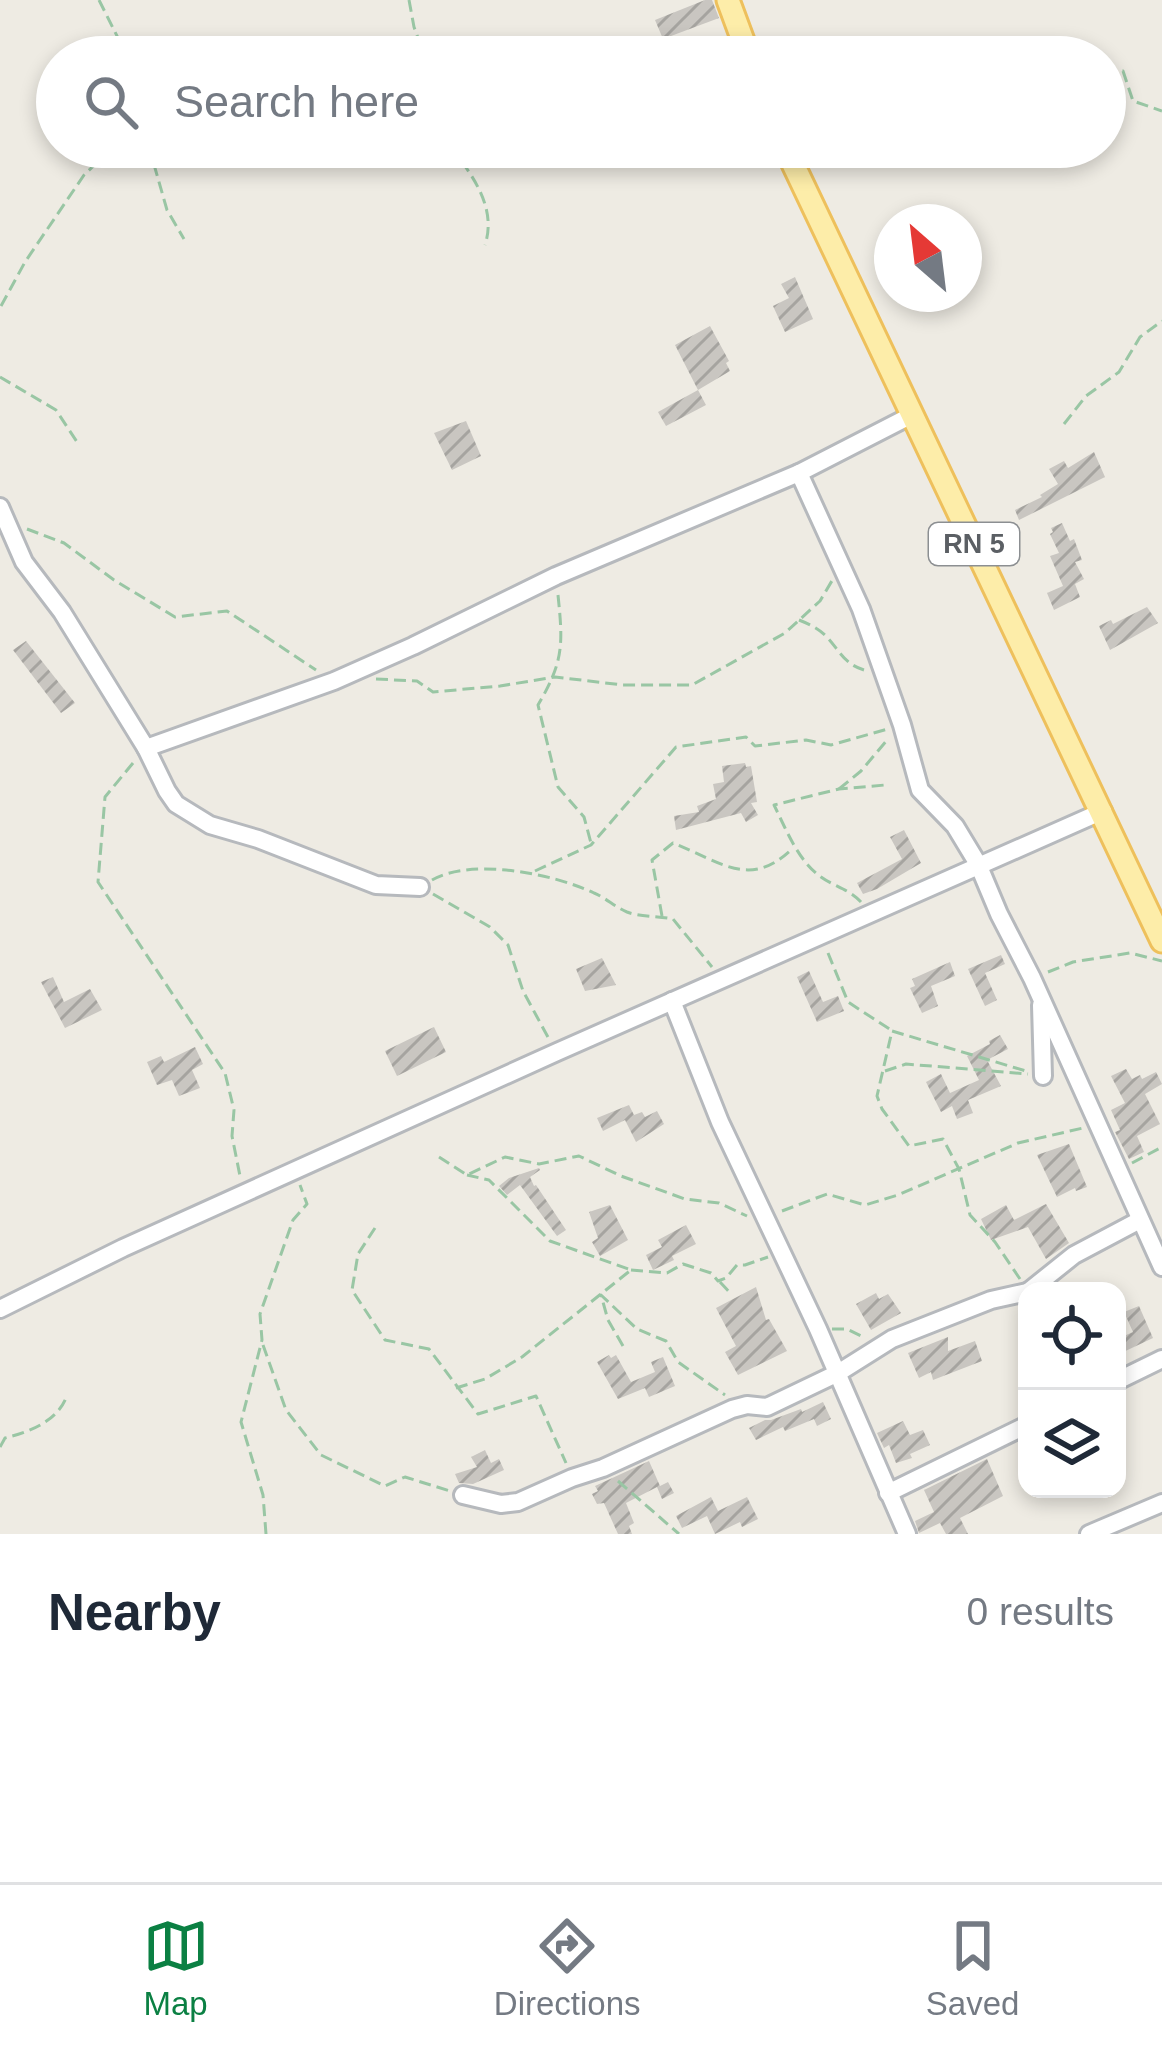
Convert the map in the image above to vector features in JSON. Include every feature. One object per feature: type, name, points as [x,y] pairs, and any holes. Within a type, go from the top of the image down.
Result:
[{"type":"main road","points":[[728,0],[741,36]]},
{"type":"main road","name":"RN 5","points":[[795,168],[1162,941]]},
{"type":"street","points":[[146,748],[334,681],[556,576],[799,473],[911,415]]},
{"type":"street","points":[[799,473],[858,601],[920,790],[956,826],[978,864],[1162,1267]]},
{"type":"street","points":[[0,506],[24,562],[58,606],[176,804],[210,825],[376,885],[420,887]]},
{"type":"street","points":[[0,1309],[122,1248],[556,1052],[1103,811]]},
{"type":"street","points":[[1041,998],[1043,1076]]},
{"type":"street","points":[[673,1001],[720,1122],[838,1373],[907,1534]]},
{"type":"street","points":[[1039,1282],[1073,1255],[1140,1220]]},
{"type":"street","points":[[463,1495],[509,1504],[603,1468],[732,1409],[767,1407],[838,1373],[892,1339],[1018,1294]]},
{"type":"street","points":[[1126,1377],[1162,1359]]},
{"type":"street","points":[[888,1493],[1018,1429]]},
{"type":"street","points":[[1089,1534],[1162,1503]]},
{"type":"path","points":[[99,0],[118,36]]},
{"type":"path","points":[[409,0],[417,36]]},
{"type":"path","points":[[1126,80],[1133,101],[1162,111]]},
{"type":"path","points":[[1,306],[91,168]]},
{"type":"path","points":[[155,168],[167,210],[184,239]]},
{"type":"path","points":[[467,168],[483,197],[490,229],[485,245]]},
{"type":"path","points":[[1064,424],[1086,396],[1119,372],[1140,337],[1162,321]]},
{"type":"path","points":[[0,377],[56,410],[79,446]]},
{"type":"path","points":[[556,576],[563,641],[555,676],[538,705],[558,787],[584,817],[592,844]]},
{"type":"path","points":[[799,620],[828,638],[848,665],[883,676]]},
{"type":"path","points":[[533,872],[592,844],[676,747],[746,737],[755,746],[806,740],[831,745],[902,725]]},
{"type":"path","points":[[839,789],[902,725]]},
{"type":"path","points":[[146,748],[105,797],[98,882],[225,1072],[243,1196]]},
{"type":"path","points":[[871,912],[850,891],[819,876],[794,847],[774,805],[839,789],[885,785]]},
{"type":"path","points":[[662,917],[652,860],[673,843],[746,873],[775,865],[794,847]]},
{"type":"path","points":[[420,887],[451,870],[533,872],[592,891],[629,913],[677,923],[710,965],[729,976]]},
{"type":"path","points":[[420,887],[490,927],[508,946],[524,991],[556,1052]]},
{"type":"path","points":[[821,934],[848,1002],[892,1031],[1043,1076]]},
{"type":"path","points":[[1032,978],[1073,962],[1130,952],[1162,961]]},
{"type":"path","points":[[892,1031],[877,1096],[882,1109],[909,1146],[943,1139],[959,1169],[970,1215],[1022,1282]]},
{"type":"path","points":[[885,1071],[906,1064],[1043,1076]]},
{"type":"path","points":[[467,1175],[505,1157],[539,1164],[579,1156],[622,1176],[767,1222],[827,1194],[865,1205],[1018,1143],[1096,1124]]},
{"type":"path","points":[[1114,1164],[1128,1165],[1162,1147]]},
{"type":"path","points":[[439,1157],[467,1175],[489,1180],[550,1241],[631,1270],[667,1273],[683,1264],[711,1273],[732,1294]]},
{"type":"path","points":[[295,1172],[306,1209],[293,1220],[260,1315],[262,1340],[286,1411],[321,1455],[385,1486],[405,1477],[463,1495]]},
{"type":"path","points":[[375,1228],[358,1254],[352,1291],[385,1340],[429,1349],[478,1414],[536,1396],[572,1478]]},
{"type":"path","points":[[718,1281],[737,1265],[781,1252]]},
{"type":"path","points":[[456,1388],[484,1379],[522,1357],[631,1270]]},
{"type":"path","points":[[601,1295],[623,1346]]},
{"type":"path","points":[[601,1295],[638,1328],[666,1341],[678,1362],[724,1393],[732,1409]]},
{"type":"path","points":[[818,1329],[847,1329],[880,1347]]},
{"type":"path","points":[[262,1340],[241,1422],[263,1495],[266,1534]]},
{"type":"path","points":[[0,1447],[5,1438],[56,1415],[66,1398]]},
{"type":"path","points":[[603,1468],[679,1534]]},
{"type":"building","points":[[705,0],[712,0],[719,18],[671,36],[662,36],[655,20]]},
{"type":"building","points":[[795,277],[813,319],[785,332],[773,306],[789,298],[781,284]]},
{"type":"building","points":[[710,326],[730,371],[698,390],[675,345]]},
{"type":"building","points":[[698,390],[706,405],[666,426],[658,412]]},
{"type":"building","points":[[466,421],[481,456],[452,470],[434,433]]},
{"type":"building","points":[[1094,452],[1105,477],[1019,520],[1015,510],[1058,484],[1049,469],[1064,461],[1068,468]]},
{"type":"building","points":[[1062,523],[1070,541],[1074,539],[1082,560],[1075,562],[1084,579],[1075,584],[1080,597],[1054,610],[1047,593],[1063,586],[1050,556],[1059,553],[1050,534],[1051,528]]},
{"type":"building","points":[[1147,607],[1158,623],[1110,650],[1099,626]]},
{"type":"building","points":[[26,641],[75,703],[61,713],[13,650]]},
{"type":"building","points":[[722,766],[751,766],[757,802],[751,803],[758,815],[746,822],[741,813],[676,830],[674,816],[699,812],[697,806],[716,799],[713,784],[724,782]]},
{"type":"building","points":[[904,830],[921,863],[863,894],[857,883],[902,859],[890,837]]},
{"type":"building","points":[[1001,955],[1005,964],[985,973],[997,1000],[985,1006],[968,969]]},
{"type":"building","points":[[602,958],[616,985],[585,991],[576,969]]},
{"type":"building","points":[[950,962],[955,976],[931,986],[938,1006],[922,1013],[910,988],[915,986],[912,979]]},
{"type":"building","points":[[809,971],[823,1002],[838,996],[844,1011],[817,1022],[797,977]]},
{"type":"building","points":[[53,977],[64,1002],[90,989],[102,1010],[65,1028],[41,982]]},
{"type":"building","points":[[434,1027],[446,1052],[397,1076],[385,1051]]},
{"type":"building","points":[[1000,1035],[1008,1049],[987,1060],[1001,1086],[968,1100],[973,1113],[957,1119],[952,1106],[941,1112],[926,1082],[941,1074],[950,1093],[979,1080],[967,1056]]},
{"type":"building","points":[[195,1047],[203,1064],[192,1070],[200,1088],[179,1096],[172,1080],[157,1085],[147,1062],[161,1056],[164,1062]]},
{"type":"building","points":[[1126,1069],[1132,1079],[1156,1072],[1162,1084],[1145,1094],[1160,1124],[1137,1136],[1144,1152],[1129,1159],[1115,1132],[1120,1130],[1111,1110],[1125,1103],[1111,1076]]},
{"type":"building","points":[[629,1105],[634,1115],[642,1112],[645,1117],[657,1111],[664,1124],[636,1142],[625,1120],[603,1131],[597,1118]]},
{"type":"building","points":[[1069,1144],[1087,1187],[1057,1197],[1037,1155]]},
{"type":"building","points":[[539,1168],[530,1177],[566,1230],[557,1236],[520,1185],[507,1195],[499,1186]]},
{"type":"building","points":[[1046,1204],[1069,1243],[1046,1259],[1028,1227],[991,1240],[981,1219],[1006,1205],[1014,1220]]},
{"type":"building","points":[[610,1205],[628,1240],[600,1256],[592,1242],[598,1238],[589,1212]]},
{"type":"building","points":[[686,1225],[696,1244],[653,1270],[646,1255],[662,1247],[658,1240]]},
{"type":"building","points":[[756,1287],[766,1320],[787,1351],[738,1375],[725,1352],[736,1346],[716,1308]]},
{"type":"building","points":[[876,1293],[879,1299],[888,1294],[901,1313],[871,1330],[856,1304]]},
{"type":"building","points":[[1139,1306],[1153,1338],[1126,1351],[1126,1335],[1133,1332],[1126,1311]]},
{"type":"building","points":[[948,1337],[948,1351],[975,1341],[982,1361],[933,1380],[931,1372],[919,1378],[908,1353]]},
{"type":"building","points":[[616,1355],[631,1382],[655,1372],[651,1362],[663,1357],[675,1386],[649,1397],[645,1388],[618,1399],[597,1362]]},
{"type":"building","points":[[823,1402],[831,1419],[817,1426],[814,1419],[756,1440],[749,1428],[802,1412]]},
{"type":"building","points":[[903,1421],[910,1435],[923,1430],[930,1445],[896,1463],[889,1445],[884,1448],[877,1433]]},
{"type":"building","points":[[485,1450],[491,1463],[499,1459],[504,1470],[473,1484],[459,1483],[455,1474],[477,1467],[471,1457]]},
{"type":"building","points":[[987,1459],[1003,1496],[960,1518],[968,1534],[946,1534],[940,1523],[919,1533],[915,1521],[934,1512],[924,1490]]},
{"type":"building","points":[[649,1461],[660,1486],[668,1482],[674,1493],[662,1499],[657,1487],[626,1503],[634,1523],[629,1526],[632,1534],[618,1534],[604,1503],[597,1504],[592,1494],[598,1491],[595,1486]]},
{"type":"building","points":[[711,1497],[718,1511],[747,1497],[758,1519],[715,1534],[707,1516],[682,1528],[676,1516]]}]
